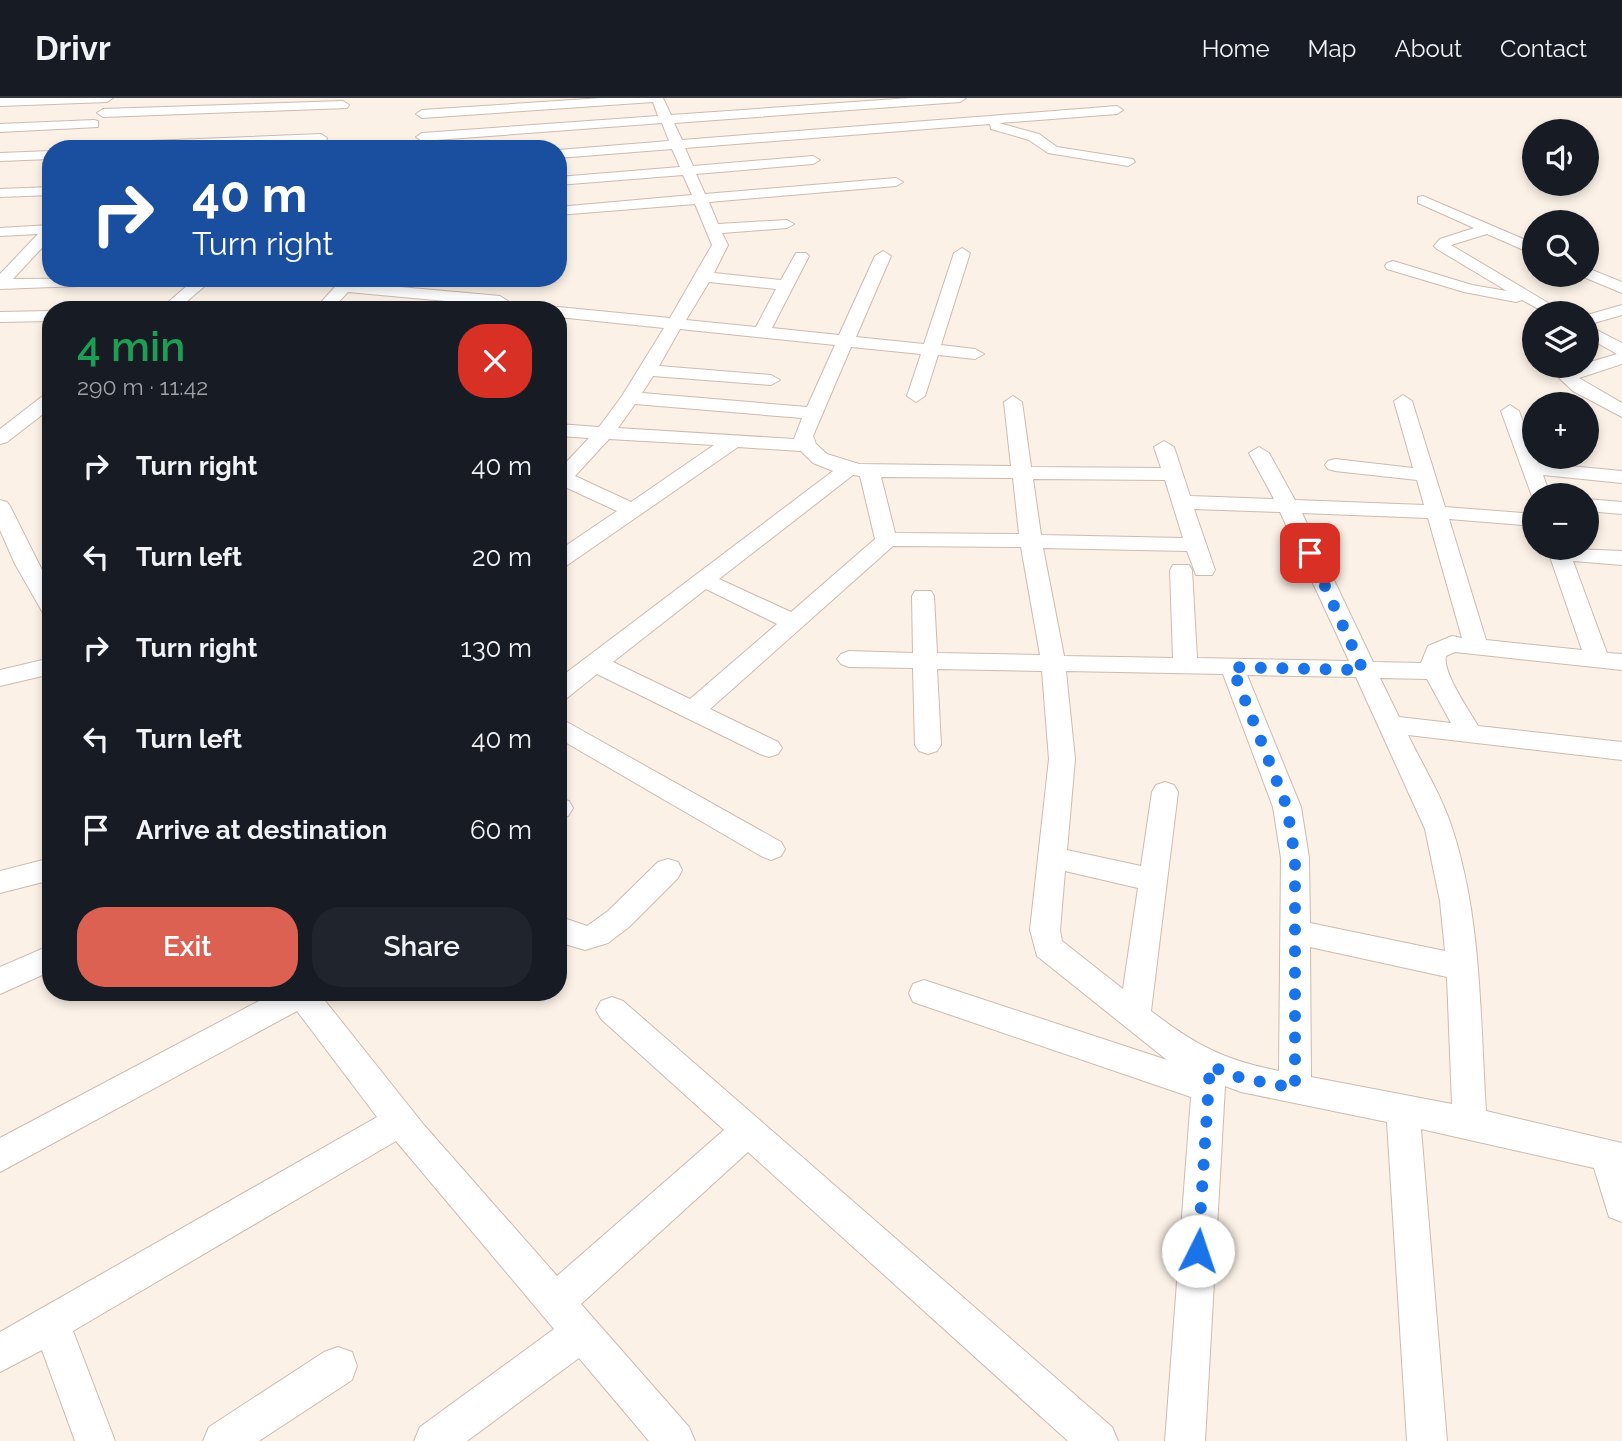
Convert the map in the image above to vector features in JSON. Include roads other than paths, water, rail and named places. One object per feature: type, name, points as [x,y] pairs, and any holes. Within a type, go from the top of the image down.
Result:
[{"type":"street","points":[[0,102],[107,98]]},
{"type":"street","points":[[80,140],[116,98]]},
{"type":"street","points":[[422,98],[422,140]]},
{"type":"street","points":[[422,114],[656,98],[720,245],[704,277],[629,398],[604,433],[567,473]]},
{"type":"street","points":[[452,140],[666,119],[960,98]]},
{"type":"street","points":[[911,100],[1034,137],[1053,150],[1128,162]]},
{"type":"street","points":[[567,153],[1117,110]]},
{"type":"street","points":[[103,113],[331,122]]},
{"type":"street","points":[[152,140],[331,122]]},
{"type":"street","points":[[0,128],[94,124]]},
{"type":"street","points":[[0,157],[42,164]]},
{"type":"street","points":[[567,180],[813,160]]},
{"type":"street","points":[[18,192],[42,169]]},
{"type":"street","points":[[567,210],[896,182]]},
{"type":"street","points":[[0,193],[42,191]]},
{"type":"street","points":[[1423,200],[1522,244]]},
{"type":"street","points":[[713,229],[787,224]]},
{"type":"street","points":[[1488,229],[1445,242],[1442,246],[1536,301]]},
{"type":"street","points":[[0,232],[42,230]]},
{"type":"street","points":[[11,250],[42,242]]},
{"type":"street","points":[[0,284],[42,242]]},
{"type":"street","points":[[916,396],[962,253]]},
{"type":"street","points":[[761,333],[801,256]]},
{"type":"street","points":[[883,256],[803,436],[805,445],[814,454],[829,464],[858,470],[1173,474]]},
{"type":"street","points":[[1392,267],[1471,289],[1531,298]]},
{"type":"street","points":[[704,277],[786,285]]},
{"type":"street","points":[[1599,278],[1622,288]]},
{"type":"street","points":[[0,284],[42,282]]},
{"type":"street","points":[[178,301],[195,287]]},
{"type":"street","points":[[330,301],[344,287]]},
{"type":"street","points":[[382,287],[500,301]]},
{"type":"street","points":[[1599,317],[1622,310]]},
{"type":"street","points":[[567,313],[975,354]]},
{"type":"street","points":[[0,317],[42,316]]},
{"type":"street","points":[[1599,337],[1622,350]]},
{"type":"street","points":[[1622,358],[1573,373],[1568,378],[1622,411]]},
{"type":"street","points":[[647,370],[771,380]]},
{"type":"street","points":[[629,398],[813,413]]},
{"type":"street","points":[[1403,401],[1476,645]]},
{"type":"street","points":[[1013,402],[1031,541],[1053,663],[1062,759],[1045,930],[1048,947],[1209,1077]]},
{"type":"street","points":[[0,438],[42,407]]},
{"type":"street","points":[[1510,411],[1522,445]]},
{"type":"street","points":[[567,431],[805,445]]},
{"type":"street","points":[[567,555],[733,441]]},
{"type":"street","points":[[1164,447],[1196,545],[1185,666]]},
{"type":"street","points":[[1259,453],[1288,506],[1439,829],[1449,863],[1456,905],[1470,1123]]},
{"type":"street","points":[[1335,465],[1424,475]]},
{"type":"street","points":[[1540,469],[1622,477]]},
{"type":"street","points":[[858,470],[886,541]]},
{"type":"street","points":[[567,685],[704,580],[858,470]]},
{"type":"street","points":[[567,484],[632,510]]},
{"type":"street","points":[[1182,502],[1435,512],[1522,519]]},
{"type":"street","points":[[1599,506],[1622,508]]},
{"type":"street","points":[[2,514],[42,592]]},
{"type":"street","points":[[692,710],[886,541],[900,538],[1196,545]]},
{"type":"street","points":[[1599,555],[1622,558]]},
{"type":"street","points":[[1562,560],[1597,659]]},
{"type":"street","points":[[704,580],[792,622]]},
{"type":"street","points":[[923,596],[928,745]]},
{"type":"street","points":[[1469,733],[1435,671],[1432,660],[1436,651],[1443,646],[1476,645],[1622,662]]},
{"type":"street","points":[[849,659],[1435,671]]},
{"type":"street","points":[[595,663],[769,748]]},
{"type":"street","points":[[1232,667],[1287,807],[1295,858],[1295,1088]]},
{"type":"street","points":[[0,678],[42,668]]},
{"type":"street","points":[[1388,724],[1622,751]]},
{"type":"street","points":[[567,731],[771,849]]},
{"type":"street","points":[[1135,1016],[1165,792]]},
{"type":"street","points":[[1053,858],[1153,880]]},
{"type":"street","points":[[567,933],[587,939],[601,934],[668,870]]},
{"type":"street","points":[[0,881],[42,871]]},
{"type":"street","points":[[1295,932],[1460,967]]},
{"type":"street","points":[[0,981],[42,961]]},
{"type":"street","points":[[924,993],[1209,1077],[1241,1078],[1295,1088],[1470,1123],[1615,1157],[1622,1205]]},
{"type":"street","points":[[0,1156],[286,1001]]},
{"type":"street","points":[[307,1001],[400,1121],[675,1441]]},
{"type":"street","points":[[612,1010],[1091,1439]]},
{"type":"street","points":[[1185,1441],[1209,1077]]},
{"type":"street","points":[[1403,1110],[1427,1441]]},
{"type":"street","points":[[0,1353],[400,1121]]},
{"type":"street","points":[[555,1302],[748,1130]]},
{"type":"street","points":[[51,1323],[95,1441]]},
{"type":"street","points":[[434,1441],[581,1333]]},
{"type":"street","points":[[223,1441],[338,1366]]}]
